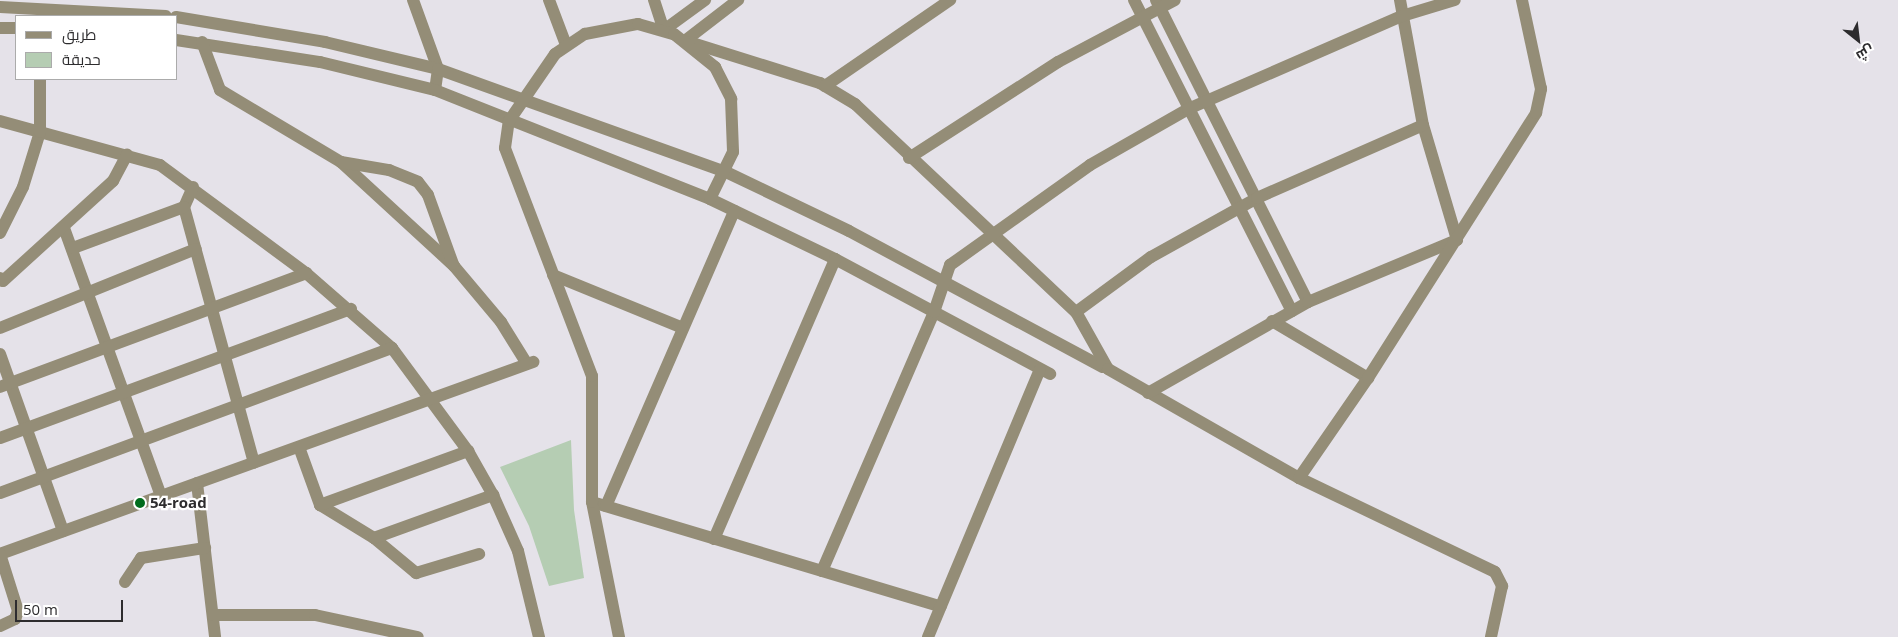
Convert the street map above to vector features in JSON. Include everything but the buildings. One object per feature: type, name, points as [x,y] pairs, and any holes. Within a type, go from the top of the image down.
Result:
[{"type":"street","points":[[413,0],[438,69],[435,90]]},
{"type":"street","points":[[549,0],[566,45]]},
{"type":"street","points":[[654,0],[664,30]]},
{"type":"street","points":[[664,30],[705,0]]},
{"type":"street","points":[[687,41],[738,0]]},
{"type":"street","points":[[824,86],[950,0]]},
{"type":"street","points":[[1134,0],[1292,311]]},
{"type":"street","points":[[909,158],[1000,97],[1142,16],[1157,4],[1175,0]]},
{"type":"street","points":[[1400,0],[1424,125],[1457,240]]},
{"type":"street","points":[[822,571],[934,312],[950,265],[1090,165],[1188,109],[1402,16],[1455,0]]},
{"type":"street","points":[[1299,478],[1368,378],[1540,106],[1538,73],[1522,0]]},
{"type":"street","points":[[1157,4],[1257,198],[1308,302]]},
{"type":"street","points":[[0,7],[39,7],[152,15]]},
{"type":"street","points":[[178,18],[325,42],[438,69],[726,172],[944,282],[1108,370],[1299,478],[1495,572],[1502,586],[1491,637]]},
{"type":"street","points":[[619,637],[592,502],[595,390],[505,148],[509,121],[543,68],[566,45],[585,34],[620,24],[664,30],[687,41],[824,86],[855,104],[909,158],[1076,312],[1108,370]]},
{"type":"street","points":[[0,28],[15,28]]},
{"type":"street","points":[[178,40],[202,42],[320,62],[435,90],[509,121],[710,199],[835,259],[1045,372],[928,637]]},
{"type":"street","points":[[687,41],[715,67],[731,99],[736,135],[726,172],[710,199]]},
{"type":"street","points":[[0,626],[15,619],[18,611],[0,554],[530,363],[501,322],[454,266],[341,162],[220,90],[202,42]]},
{"type":"street","points":[[0,233],[23,187],[40,132],[40,80]]},
{"type":"street","points":[[0,121],[160,165],[193,187],[306,273],[351,309],[392,348],[468,451],[493,496],[518,551],[539,637]]},
{"type":"street","points":[[1076,312],[1151,257],[1238,208],[1424,125]]},
{"type":"street","points":[[1,281],[64,228],[113,181],[128,155]]},
{"type":"street","points":[[341,162],[389,170],[418,182],[428,195],[454,266]]},
{"type":"street","points":[[193,187],[184,207],[254,463]]},
{"type":"street","points":[[73,248],[184,207]]},
{"type":"street","points":[[606,506],[734,211]]},
{"type":"street","points":[[64,228],[89,290],[122,393],[161,496]]},
{"type":"street","points":[[1148,393],[1308,302],[1457,240]]},
{"type":"street","points":[[0,328],[89,290],[196,249]]},
{"type":"street","points":[[714,538],[835,259]]},
{"type":"street","points":[[5,385],[306,273]]},
{"type":"street","points":[[553,274],[683,328]]},
{"type":"street","points":[[0,438],[351,309]]},
{"type":"street","points":[[1272,321],[1368,378]]},
{"type":"street","points":[[0,494],[392,348]]},
{"type":"street","points":[[0,354],[5,385],[27,428],[63,531]]},
{"type":"street","points":[[298,446],[320,505],[374,538],[416,573],[479,554]]},
{"type":"street","points":[[320,505],[468,451]]},
{"type":"street","points":[[197,483],[215,637]]},
{"type":"street","points":[[374,538],[493,496]]},
{"type":"street","points":[[592,502],[941,607]]},
{"type":"street","points":[[125,582],[141,558],[205,548]]},
{"type":"street","points":[[213,615],[315,615],[418,637]]},
{"type":"green space","points":[[571,440],[574,510],[584,578],[549,586],[529,526],[500,467]]},
{"type":"place","name":"54-road","points":[[140,503]]}]
